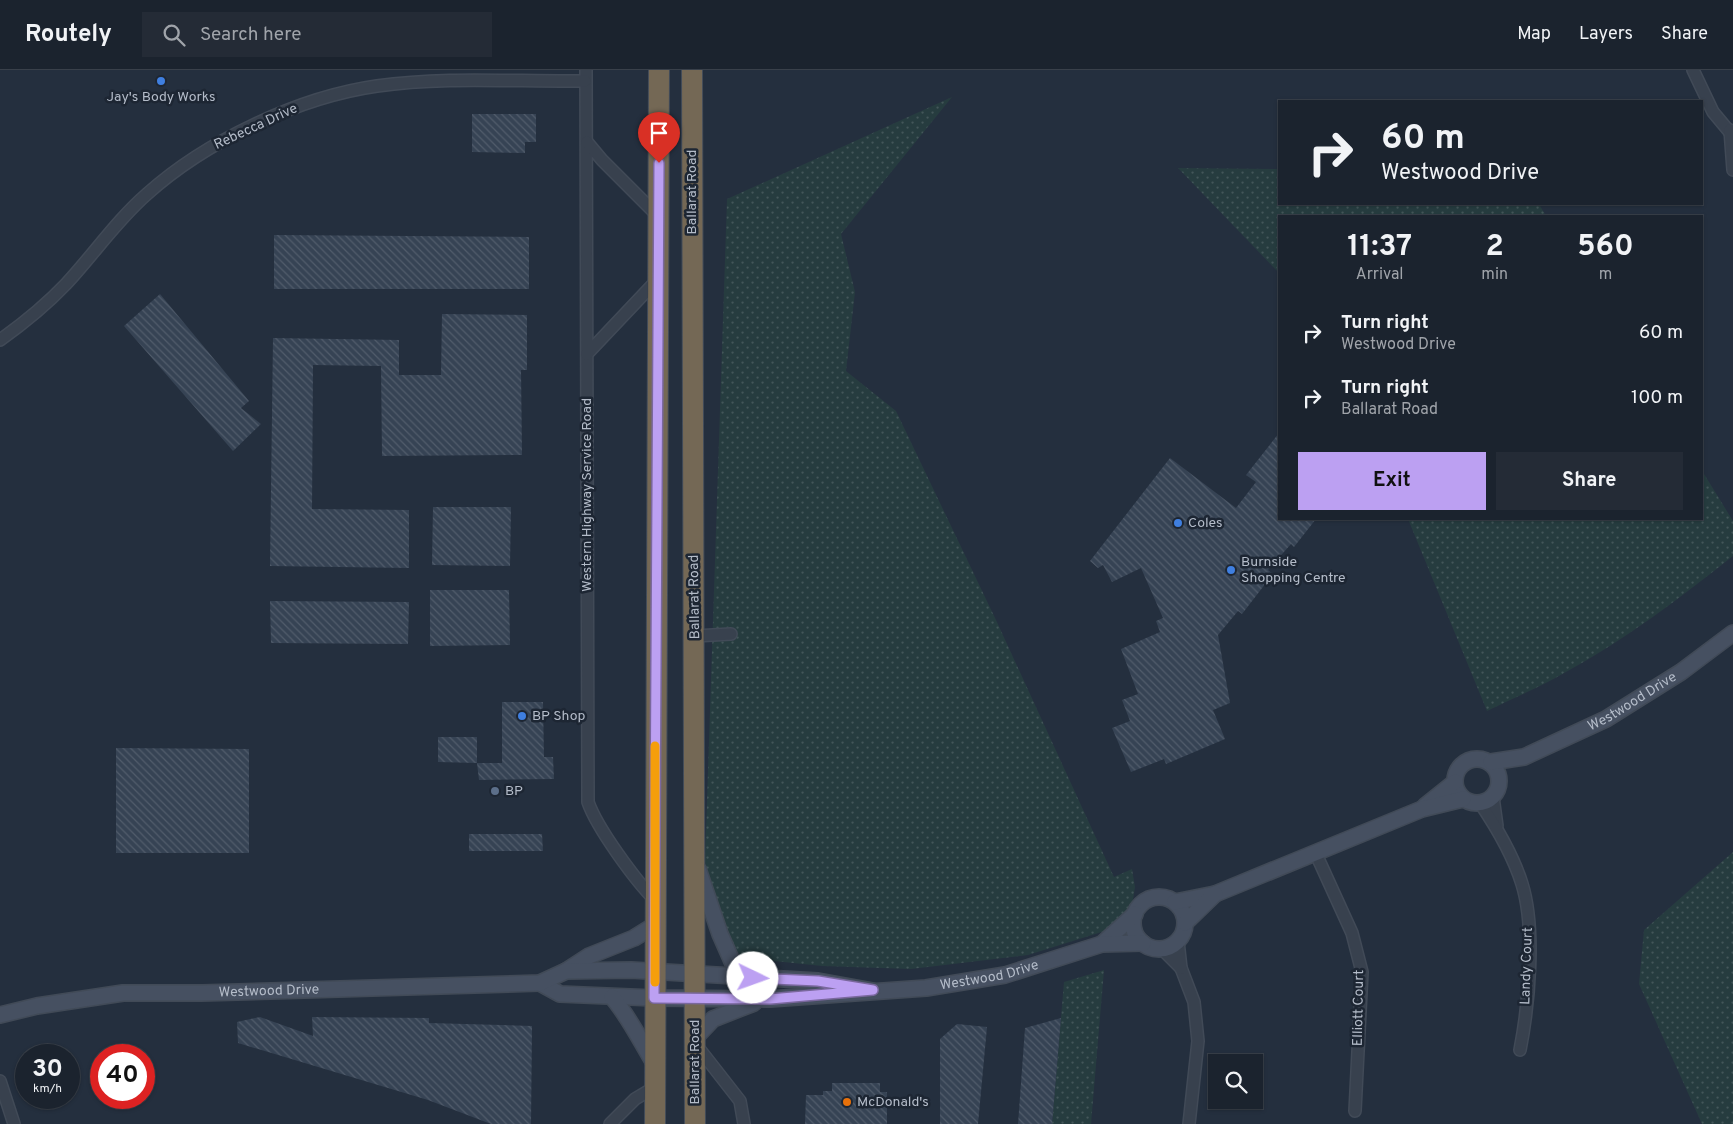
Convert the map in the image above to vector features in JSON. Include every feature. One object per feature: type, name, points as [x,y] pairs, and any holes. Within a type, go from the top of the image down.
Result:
[{"type":"highway","points":[[655,1124],[654,925],[659,70]]},
{"type":"highway","name":"Ballarat Road","points":[[692,70],[695,1124]]},
{"type":"street","points":[[1692,70],[1713,112],[1732,133],[1733,170]]},
{"type":"street","name":"Western Highway Service Road","points":[[586,76],[588,802],[599,824],[644,888],[655,900]]},
{"type":"street","name":"Rebecca Drive","points":[[0,340],[53,298],[108,233],[167,177],[205,151],[271,118],[330,97],[389,84],[586,76]]},
{"type":"street","points":[[587,142],[602,160],[659,217]]},
{"type":"street","points":[[587,354],[658,279]]},
{"type":"street","name":"Westwood Drive","points":[[1491,762],[1524,758],[1606,719],[1681,672],[1733,633]]},
{"type":"street","points":[[695,636],[731,634]]},
{"type":"street","points":[[1178,941],[1162,949],[1143,943],[1134,929],[1135,914],[1139,906],[1155,898],[1174,902],[1215,894],[1422,809],[1463,798],[1486,800],[1500,783],[1499,775],[1491,762],[1480,758],[1468,760],[1457,771],[1455,782],[1458,793],[1463,798]]},
{"type":"street","name":"Westwood Drive","points":[[1500,783],[1524,758]]},
{"type":"street","points":[[1422,809],[1455,782]]},
{"type":"street","name":"Landy Court","points":[[1486,800],[1522,884],[1529,923],[1525,1024],[1520,1050]]},
{"type":"street","name":"Elliott Court","points":[[1316,854],[1352,932],[1362,972],[1355,1111]]},
{"type":"street","points":[[695,860],[720,934],[739,977]]},
{"type":"street","points":[[1190,1124],[1198,1041],[1194,1002],[1181,968],[1178,941],[1185,922],[1215,894]]},
{"type":"street","points":[[1174,902],[1181,909],[1185,922]]},
{"type":"street","name":"Westwood Drive","points":[[1102,944],[1135,914]]},
{"type":"street","points":[[566,971],[590,956],[634,938],[654,925]]},
{"type":"street","name":"Westwood Drive","points":[[540,983],[560,994],[654,998],[770,999],[873,990],[926,988],[1005,974],[1102,944],[1143,943]]},
{"type":"street","points":[[1162,949],[1181,968]]},
{"type":"street","name":"Westwood Drive","points":[[0,1015],[37,1006],[123,993],[540,983],[566,971],[694,972],[739,977],[818,981],[873,990]]},
{"type":"street","points":[[612,997],[624,1011],[633,1030],[654,1063]]},
{"type":"street","points":[[744,1124],[740,1101],[696,1041],[713,1019],[742,1006],[770,999]]},
{"type":"street","points":[[0,1081],[14,1124]]},
{"type":"street","points":[[610,1124],[635,1099],[655,1087]]},
{"type":"green space","points":[[952,97],[841,234],[855,292],[846,371],[896,411],[996,620],[1114,877],[1132,869],[1135,887],[1132,906],[1127,916],[1108,930],[1028,955],[911,969],[822,966],[744,958],[733,948],[711,894],[705,861],[727,199]]},
{"type":"green space","points":[[1178,168],[1278,169],[1278,205],[1540,205],[1545,215],[1278,215],[1278,272]]},
{"type":"green space","points":[[1703,472],[1733,521],[1733,556],[1672,603],[1588,660],[1547,683],[1487,711],[1408,520],[1703,520]]},
{"type":"green space","points":[[1733,852],[1733,1124],[1702,1124],[1639,984],[1644,930]]},
{"type":"green space","points":[[1104,970],[1091,1124],[1052,1124],[1064,982]]},
{"type":"building","points":[[472,114],[536,114],[536,142],[525,142],[525,153],[472,152]]},
{"type":"building","points":[[274,235],[529,237],[529,289],[274,289]]},
{"type":"building","points":[[160,294],[249,401],[241,408],[261,424],[233,451],[124,326]]},
{"type":"building","points":[[442,314],[527,315],[527,370],[521,370],[522,455],[382,456],[381,366],[313,365],[312,509],[409,510],[409,568],[270,566],[273,338],[399,340],[399,375],[441,375]]},
{"type":"building","points":[[1278,434],[1278,520],[1315,520],[1294,547],[1291,544],[1268,570],[1273,574],[1242,614],[1238,611],[1218,635],[1230,703],[1213,710],[1225,739],[1166,764],[1164,759],[1131,772],[1112,728],[1130,721],[1122,700],[1138,694],[1121,649],[1160,632],[1156,621],[1163,618],[1141,568],[1112,582],[1103,565],[1098,568],[1090,561],[1170,458],[1236,508],[1256,482],[1246,475]]},
{"type":"building","points":[[433,507],[511,507],[510,566],[432,565]]},
{"type":"building","points":[[430,590],[509,590],[510,645],[430,646]]},
{"type":"building","points":[[270,601],[409,602],[408,644],[271,643]]},
{"type":"building","points":[[502,702],[543,702],[544,757],[553,757],[554,779],[479,780],[477,763],[502,763]]},
{"type":"building","points":[[438,737],[477,737],[477,763],[438,762]]},
{"type":"building","points":[[116,748],[249,749],[249,853],[116,853]]},
{"type":"building","points":[[469,834],[542,834],[543,851],[469,851]]},
{"type":"building","points":[[260,1017],[313,1036],[312,1017],[429,1018],[429,1023],[532,1026],[531,1124],[491,1124],[428,1100],[238,1043],[237,1022]]},
{"type":"building","points":[[1061,1018],[1052,1124],[1018,1124],[1025,1028]]},
{"type":"building","points":[[957,1024],[987,1027],[978,1124],[940,1124],[940,1039]]},
{"type":"building","name":"McDonald's","points":[[832,1083],[880,1083],[880,1092],[887,1092],[887,1124],[805,1124],[806,1095],[823,1095],[823,1091],[832,1091]]},
{"type":"slow traffic","points":[[655,746],[655,982]]},
{"type":"place","name":"Jay's Body Works","points":[[161,81]]},
{"type":"place","name":"Coles","points":[[1178,523]]},
{"type":"place","name":"Burnside Shopping Centre","points":[[1231,570]]},
{"type":"place","name":"BP Shop","points":[[522,716]]},
{"type":"place","name":"BP","points":[[495,791]]},
{"type":"place","name":"McDonald's","points":[[847,1102]]},
{"type":"route","points":[[659,163],[654,998],[770,999],[873,990],[818,981],[753,978]]}]
